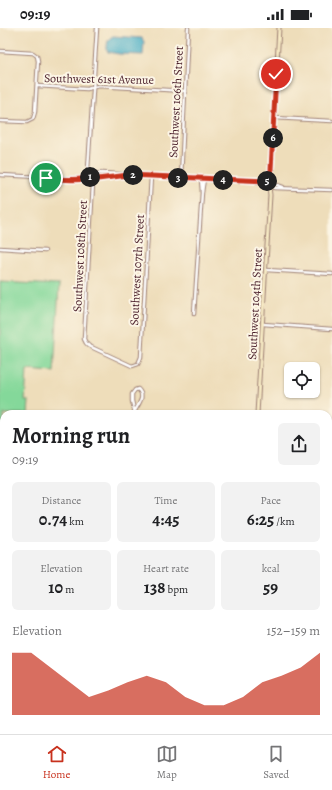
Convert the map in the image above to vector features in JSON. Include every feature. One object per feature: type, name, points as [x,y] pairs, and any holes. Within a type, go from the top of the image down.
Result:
[{"type":"street","name":"Southwest 108th Street","points":[[85,341],[93,184],[88,169],[97,28]]},
{"type":"street","name":"Southwest 106th Street","points":[[181,178],[188,28]]},
{"type":"street","name":"Southwest 104th Street","points":[[258,410],[279,28]]},
{"type":"street","points":[[0,51],[31,53],[36,55],[38,60],[35,112],[32,120],[27,122],[0,121]]},
{"type":"street","name":"Southwest 61st Avenue","points":[[37,86],[87,89],[98,86],[185,91]]},
{"type":"street","points":[[274,118],[332,121]]},
{"type":"street","points":[[0,175],[87,179],[96,173],[258,181],[283,187],[332,190]]},
{"type":"street","points":[[90,176],[98,179],[128,175]]},
{"type":"street","name":"Southwest 107th Street","points":[[85,341],[89,346],[130,365],[135,366],[138,364],[141,357],[151,176]]},
{"type":"street","points":[[194,314],[203,179]]},
{"type":"street","points":[[0,248],[45,251]]},
{"type":"street","points":[[266,270],[332,274]]},
{"type":"street","points":[[263,324],[332,329]]},
{"type":"street","points":[[134,410],[132,394],[138,389],[142,398],[136,410]]},
{"type":"green space","points":[[0,282],[59,285],[54,372],[27,370],[25,401],[29,401],[28,410],[0,410]]},
{"type":"water","points":[[113,36],[142,38],[144,42],[143,55],[108,52],[108,42]]},
{"type":"route","points":[[46,178],[87,179],[90,176],[98,179],[128,175],[269,181],[271,170],[276,74]]}]
